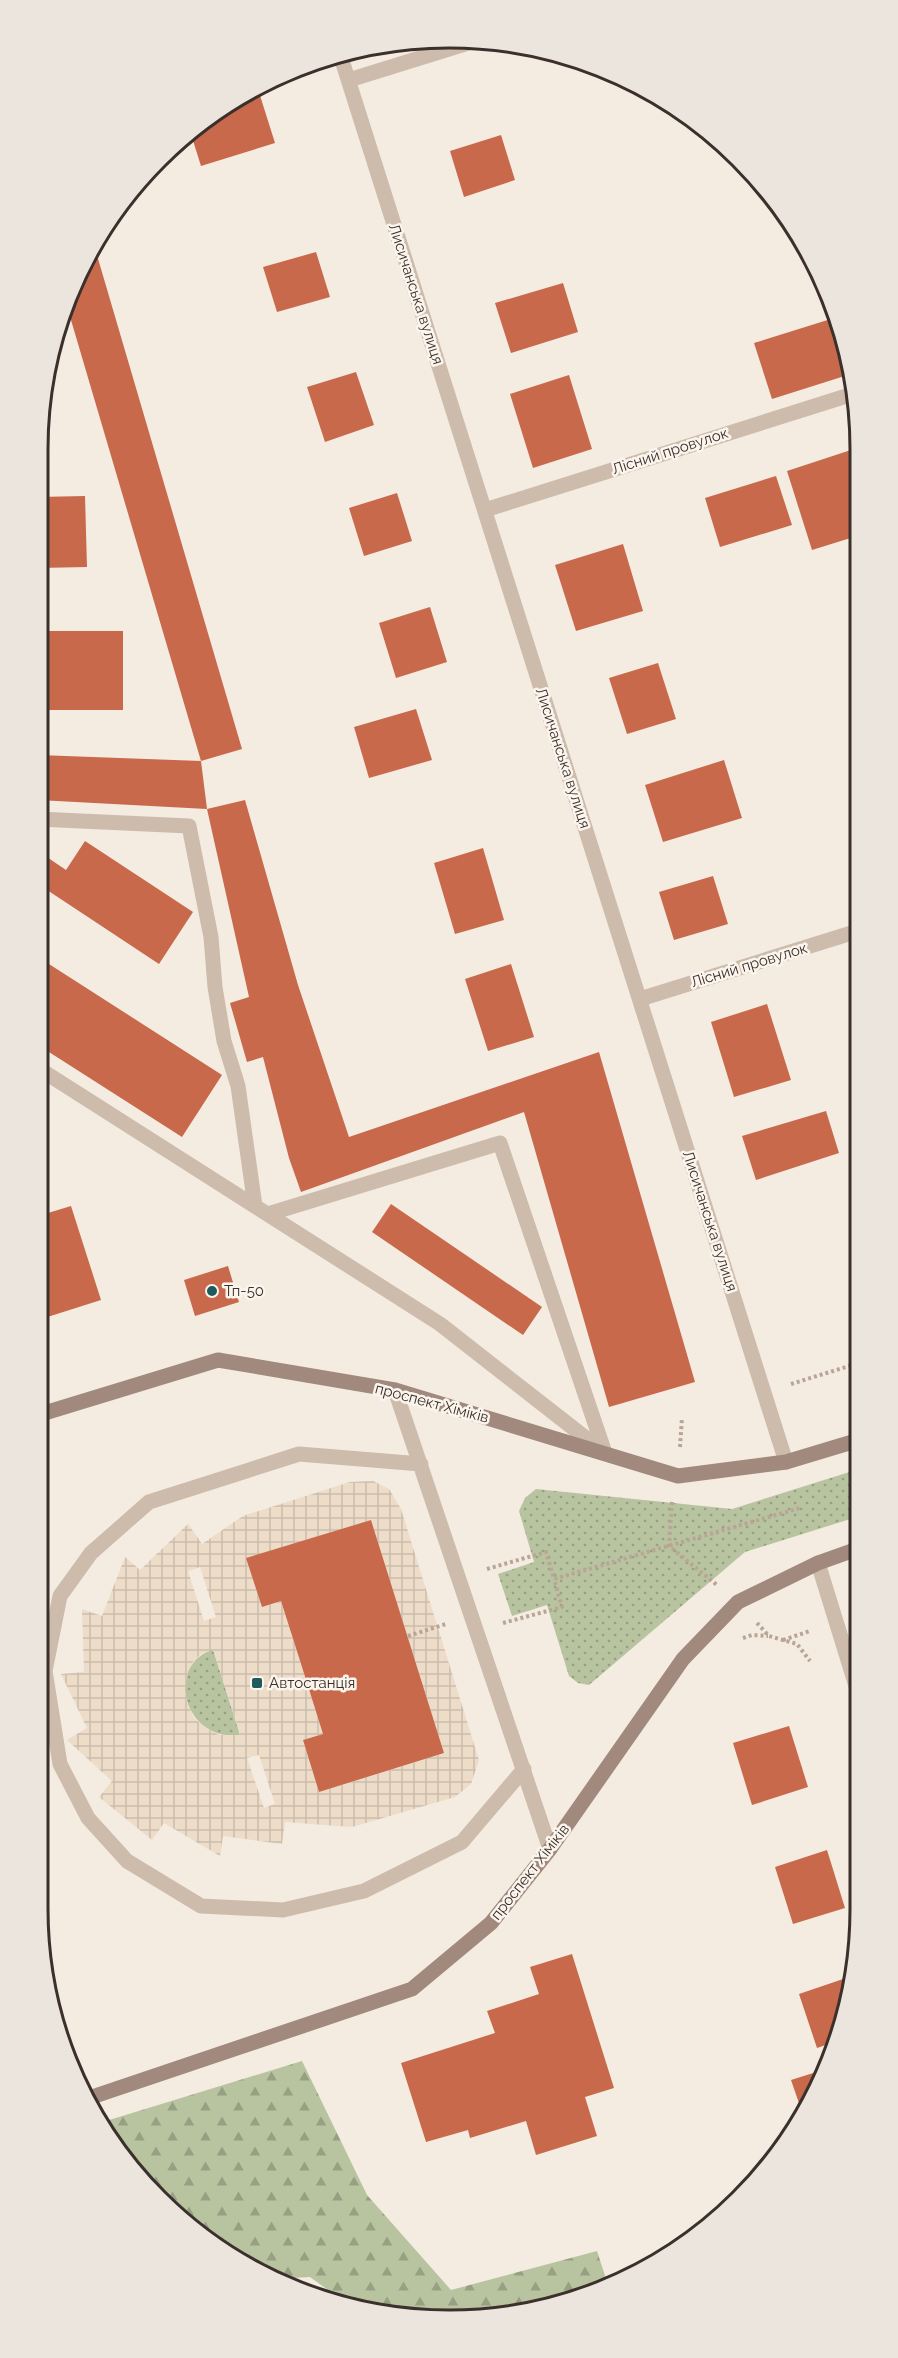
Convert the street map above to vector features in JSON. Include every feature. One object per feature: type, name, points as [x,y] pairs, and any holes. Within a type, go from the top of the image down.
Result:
[{"type":"main road","name":"проспект Хіміків","points":[[48,1412],[218,1360],[395,1390],[678,1476],[786,1462],[850,1443]]},
{"type":"main road","name":"проспект Хіміків","points":[[94,2096],[412,1989],[491,1923],[550,1849],[683,1659],[738,1602],[818,1563],[850,1552]]},
{"type":"street","points":[[348,80],[451,48]]},
{"type":"street","name":"Лисичанська вулиця","points":[[343,63],[786,1462]]},
{"type":"street","name":"Лісний провулок","points":[[485,510],[847,396]]},
{"type":"street","points":[[48,819],[189,826],[211,937],[215,987],[224,1041],[238,1086],[255,1206]]},
{"type":"street","name":"Лісний провулок","points":[[640,999],[850,933]]},
{"type":"street","points":[[48,1074],[440,1324],[605,1453]]},
{"type":"street","points":[[268,1214],[500,1143],[605,1453]]},
{"type":"street","points":[[395,1390],[550,1849]]},
{"type":"street","points":[[48,1656],[60,1596],[91,1553],[149,1502],[299,1454],[421,1464]]},
{"type":"street","points":[[818,1563],[850,1667]]},
{"type":"street","points":[[48,1690],[60,1764],[88,1818],[127,1861],[201,1906],[283,1910],[364,1891],[462,1842],[524,1769]]},
{"type":"path","points":[[669,1546],[670,1508],[678,1476],[682,1418]]},
{"type":"path","points":[[554,1579],[800,1508]]},
{"type":"path","points":[[669,1546],[738,1602],[769,1636],[797,1644],[810,1661]]},
{"type":"path","points":[[489,1578],[486,1568],[546,1551],[562,1607],[503,1624],[501,1616]]},
{"type":"green space","points":[[850,1472],[850,1519],[745,1552],[589,1685],[578,1683],[569,1676],[547,1605],[512,1616],[498,1574],[534,1562],[519,1511],[525,1498],[536,1489],[732,1509]]},
{"type":"green space","points":[[213,1649],[240,1735],[222,1734],[207,1728],[195,1717],[188,1702],[185,1687],[188,1672],[197,1659]]},
{"type":"green space","points":[[302,2061],[367,2195],[451,2290],[597,2251],[606,2278],[553,2296],[501,2307],[475,2309],[397,2307],[331,2292],[310,2277],[293,2278],[272,2269],[205,2227],[165,2193],[131,2153],[109,2120]]},
{"type":"shaded area","points":[[373,1481],[389,1489],[401,1509],[479,1760],[471,1784],[455,1797],[352,1827],[285,1822],[282,1844],[223,1836],[220,1856],[164,1823],[152,1840],[99,1797],[112,1781],[67,1740],[87,1728],[61,1674],[84,1672],[82,1609],[102,1616],[125,1557],[140,1570],[188,1524],[202,1544],[243,1516],[350,1482]],"holes":[[[371,1520],[444,1753],[319,1792],[303,1740],[323,1734],[281,1601],[262,1607],[247,1558]],[[200,1567],[216,1617],[204,1621],[188,1571]],[[213,1650],[240,1735],[219,1735],[194,1718],[185,1693],[188,1671],[201,1654]],[[259,1755],[275,1804],[264,1808],[247,1758]]]},
{"type":"building","points":[[260,96],[275,143],[201,166],[193,141],[226,116]]},
{"type":"building","points":[[501,135],[515,180],[464,197],[450,151]]},
{"type":"building","points":[[316,252],[330,297],[277,312],[263,267]]},
{"type":"building","points":[[97,257],[242,749],[201,761],[70,317]]},
{"type":"building","points":[[563,283],[578,332],[511,353],[495,303]]},
{"type":"building","points":[[829,320],[843,377],[772,399],[754,343]]},
{"type":"building","points":[[356,372],[374,425],[325,442],[307,387]]},
{"type":"building","points":[[569,375],[592,449],[533,468],[510,394]]},
{"type":"building","points":[[850,450],[850,538],[812,550],[787,471]]},
{"type":"building","points":[[776,476],[792,525],[720,547],[705,498]]},
{"type":"building","points":[[397,493],[412,541],[364,556],[349,508]]},
{"type":"building","points":[[85,496],[87,567],[48,568],[48,497]]},
{"type":"building","points":[[623,544],[643,611],[576,631],[555,565]]},
{"type":"building","points":[[430,607],[447,662],[396,678],[379,623]]},
{"type":"building","points":[[48,631],[123,631],[123,710],[48,710]]},
{"type":"building","points":[[658,663],[676,719],[627,734],[609,678]]},
{"type":"building","points":[[416,709],[432,760],[369,778],[354,727]]},
{"type":"building","points":[[48,755],[201,761],[207,809],[48,801]]},
{"type":"building","points":[[724,760],[742,818],[663,842],[645,785]]},
{"type":"building","points":[[245,800],[298,985],[349,1137],[599,1052],[695,1382],[609,1407],[524,1112],[301,1192],[289,1158],[263,1057],[247,1062],[230,1003],[249,997],[207,809]]},
{"type":"building","points":[[85,841],[193,912],[159,964],[48,891],[48,858],[66,870]]},
{"type":"building","points":[[483,848],[504,920],[455,934],[434,863]]},
{"type":"building","points":[[713,876],[728,924],[674,940],[659,892]]},
{"type":"building","points":[[48,963],[222,1075],[182,1137],[48,1051]]},
{"type":"building","points":[[511,964],[534,1037],[488,1051],[465,979]]},
{"type":"building","points":[[767,1004],[791,1080],[734,1097],[711,1022]]},
{"type":"building","points":[[826,1111],[839,1153],[756,1180],[742,1136]]},
{"type":"building","points":[[391,1204],[542,1307],[523,1335],[372,1232]]},
{"type":"building","points":[[71,1206],[101,1300],[48,1317],[48,1213]]},
{"type":"building","name":"Тп-50","points":[[228,1266],[239,1302],[195,1316],[184,1280]]},
{"type":"building","points":[[371,1520],[444,1753],[319,1792],[303,1740],[323,1734],[281,1601],[262,1607],[246,1558]]},
{"type":"building","points":[[789,1726],[808,1787],[752,1805],[733,1743]]},
{"type":"building","points":[[827,1850],[845,1908],[793,1924],[775,1867]]},
{"type":"building","points":[[572,1954],[614,2088],[585,2097],[597,2136],[536,2155],[526,2121],[470,2138],[468,2130],[426,2142],[401,2063],[495,2033],[487,2011],[539,1994],[530,1967]]},
{"type":"building","points":[[844,1979],[826,2045],[817,2048],[799,1994]]},
{"type":"building","points":[[815,2073],[799,2104],[791,2080]]},
{"type":"place","name":"Тп-50","points":[[212,1291]]},
{"type":"place","name":"Автостанція","points":[[257,1683]]}]
